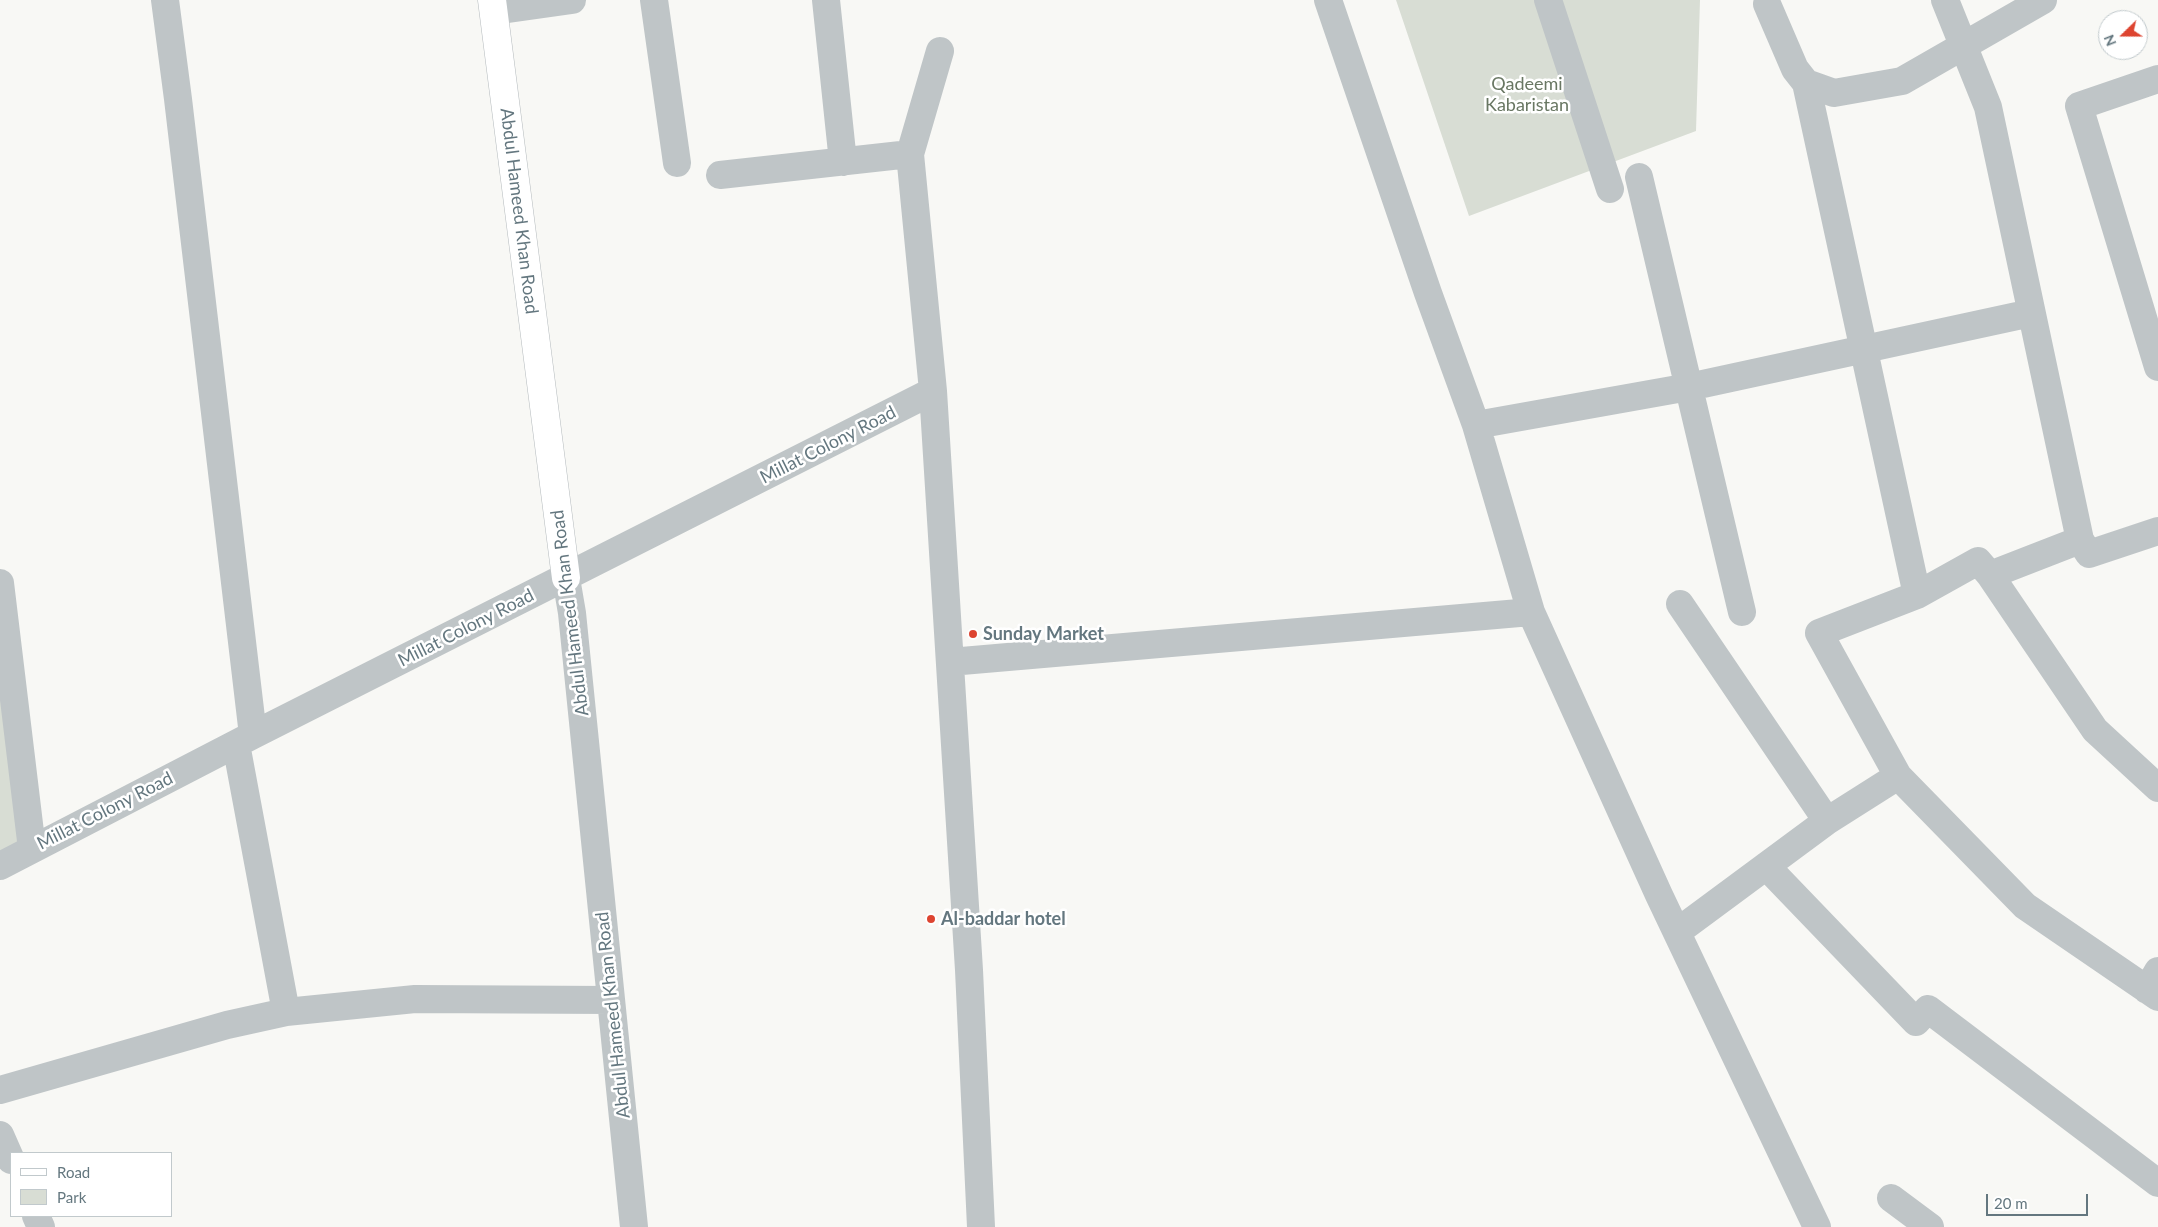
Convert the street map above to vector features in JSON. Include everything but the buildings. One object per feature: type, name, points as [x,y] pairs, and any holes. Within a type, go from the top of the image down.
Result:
[{"type":"main road","name":"Abdul Hameed Khan Road","points":[[493,5],[566,578]]},
{"type":"street","points":[[164,0],[181,118],[244,739],[286,1012]]},
{"type":"street","points":[[493,5],[572,0]]},
{"type":"street","points":[[654,0],[677,163]]},
{"type":"street","points":[[826,0],[843,162]]},
{"type":"street","points":[[1328,0],[1428,293],[1476,426],[1531,612],[1676,932],[1817,1227]]},
{"type":"street","points":[[1548,0],[1610,189]]},
{"type":"street","points":[[1945,0],[1988,107],[2080,540],[2089,554],[2158,531]]},
{"type":"street","points":[[1806,83],[1834,93],[1902,81],[2043,0]]},
{"type":"street","points":[[1767,4],[1795,68],[1806,83],[1917,595]]},
{"type":"street","points":[[940,50],[910,154],[933,391],[969,970],[981,1227]]},
{"type":"street","points":[[2158,79],[2079,106],[2158,367]]},
{"type":"street","points":[[720,175],[910,154]]},
{"type":"street","points":[[1639,177],[1742,612]]},
{"type":"street","points":[[1476,426],[1689,387],[2031,313]]},
{"type":"street","name":"Millat Colony Road","points":[[0,866],[244,739],[933,391]]},
{"type":"street","points":[[1990,576],[2080,540]]},
{"type":"street","points":[[2154,986],[2025,906],[1898,776],[1819,633],[1917,595],[1978,561],[2095,730],[2158,788]]},
{"type":"street","name":"Abdul Hameed Khan Road","points":[[566,578],[572,613],[634,1227]]},
{"type":"street","points":[[0,583],[32,849]]},
{"type":"street","points":[[1680,604],[1827,821]]},
{"type":"street","points":[[950,662],[1531,612]]},
{"type":"street","points":[[1676,932],[1827,821],[1898,776]]},
{"type":"street","points":[[1766,866],[1916,1022],[1928,1009],[2158,1184]]},
{"type":"street","points":[[0,1090],[227,1025],[286,1012],[415,999],[612,1000]]},
{"type":"street","points":[[0,1135],[10,1158]]},
{"type":"street","points":[[1891,1198],[1930,1227]]},
{"type":"green space","name":"Qadeemi Kabaristan","points":[[1396,0],[1700,0],[1696,131],[1469,216]]},
{"type":"green space","points":[[0,583],[32,849],[0,866]]},
{"type":"place","name":"Sunday Market","points":[[973,634]]},
{"type":"place","name":"Al-baddar hotel","points":[[931,919]]}]
